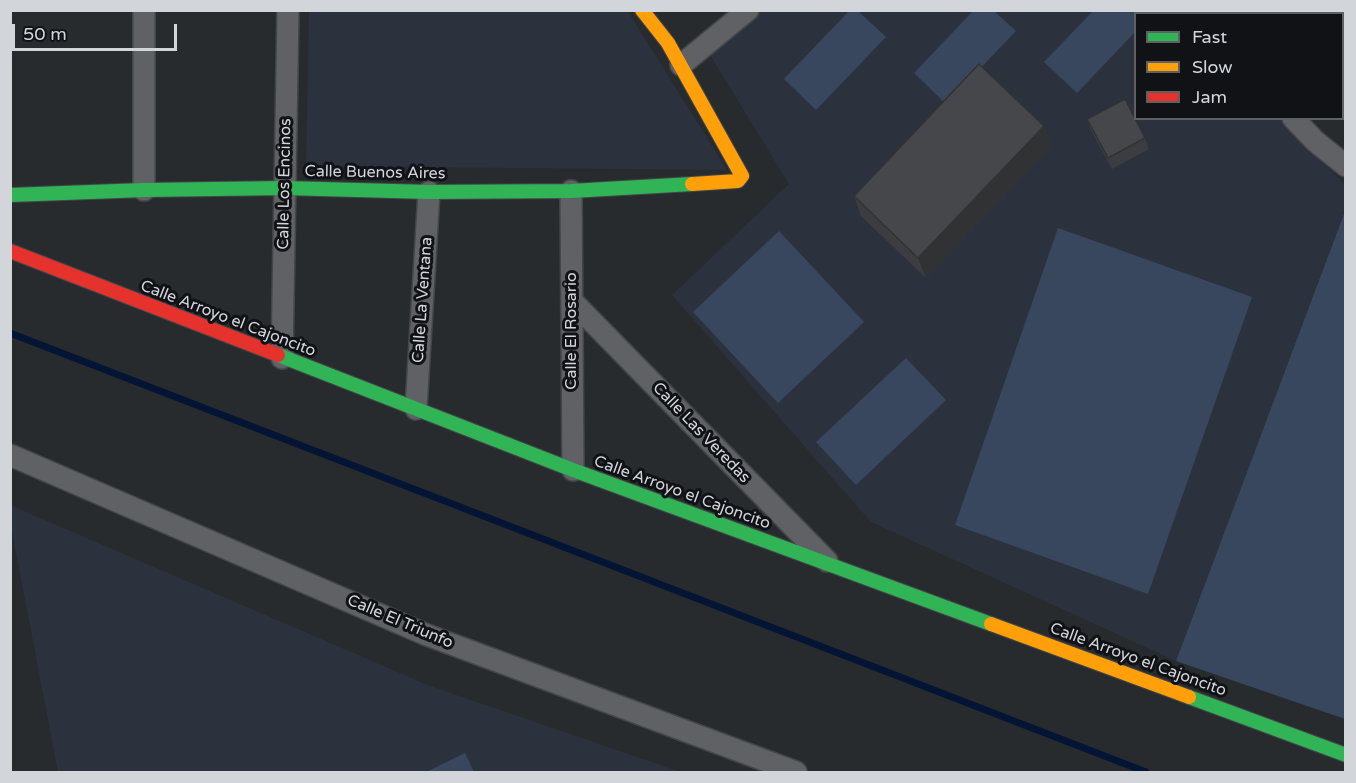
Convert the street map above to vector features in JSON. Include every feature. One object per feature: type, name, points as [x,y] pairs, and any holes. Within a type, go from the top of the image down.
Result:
[{"type":"street","points":[[144,10],[144,190]]},
{"type":"street","name":"Calle Los Encinos","points":[[282,358],[288,10]]},
{"type":"street","points":[[642,10],[668,43],[681,65],[748,10]]},
{"type":"street","name":"Calle Buenos Aires","points":[[10,195],[285,188],[429,192],[571,190],[738,181],[741,172],[681,65]]},
{"type":"street","points":[[1295,120],[1315,141],[1346,166]]},
{"type":"street","name":"Calle El Rosario","points":[[571,190],[573,471]]},
{"type":"street","name":"Calle La Ventana","points":[[416,409],[429,192]]},
{"type":"street","name":"Calle Arroyo el Cajoncito","points":[[10,251],[573,471],[1346,755]]},
{"type":"street","name":"Calle Las Veredas","points":[[572,301],[829,564]]},
{"type":"street","name":"Calle El Triunfo","points":[[10,455],[427,635],[796,772]]},
{"type":"shaded area","points":[[627,10],[727,170],[306,166],[309,11]]},
{"type":"shaded area","points":[[759,11],[1176,11],[1178,12],[1134,12],[1134,120],[1282,120],[1345,185],[1345,210],[1176,661],[871,522],[672,295],[789,184],[707,50]]},
{"type":"shaded area","points":[[849,11],[858,11],[886,37],[816,110],[784,79]]},
{"type":"shaded area","points":[[973,11],[994,11],[1016,31],[946,104],[914,73]]},
{"type":"shaded area","points":[[1093,11],[1138,12],[1134,12],[1134,33],[1077,93],[1044,62]]},
{"type":"shaded area","points":[[1345,211],[1345,719],[1176,661]]},
{"type":"shaded area","points":[[1058,228],[1252,297],[1148,594],[955,525]]},
{"type":"shaded area","points":[[779,231],[864,322],[778,403],[693,312]]},
{"type":"shaded area","points":[[906,358],[946,400],[856,485],[816,442]]},
{"type":"shaded area","points":[[10,505],[430,686],[681,772],[58,772],[11,526]]},
{"type":"shaded area","points":[[465,753],[474,772],[426,772]]},
{"type":"building","points":[[979,64],[1044,126],[918,258],[854,196]]},
{"type":"building","points":[[1125,99],[1145,138],[1108,158],[1087,119]]},
{"type":"waterway","points":[[10,333],[1146,772]]},
{"type":"traffic: fast","points":[[10,195],[285,188],[429,192],[571,191],[692,184]]},
{"type":"traffic: fast","points":[[278,355],[573,470],[991,624]]},
{"type":"traffic: fast","points":[[1189,697],[1346,755]]},
{"type":"traffic: slow","points":[[642,10],[668,43],[742,176],[738,181],[692,184]]},
{"type":"traffic: slow","points":[[991,624],[1189,697]]},
{"type":"traffic: jam","points":[[10,251],[278,355]]}]
